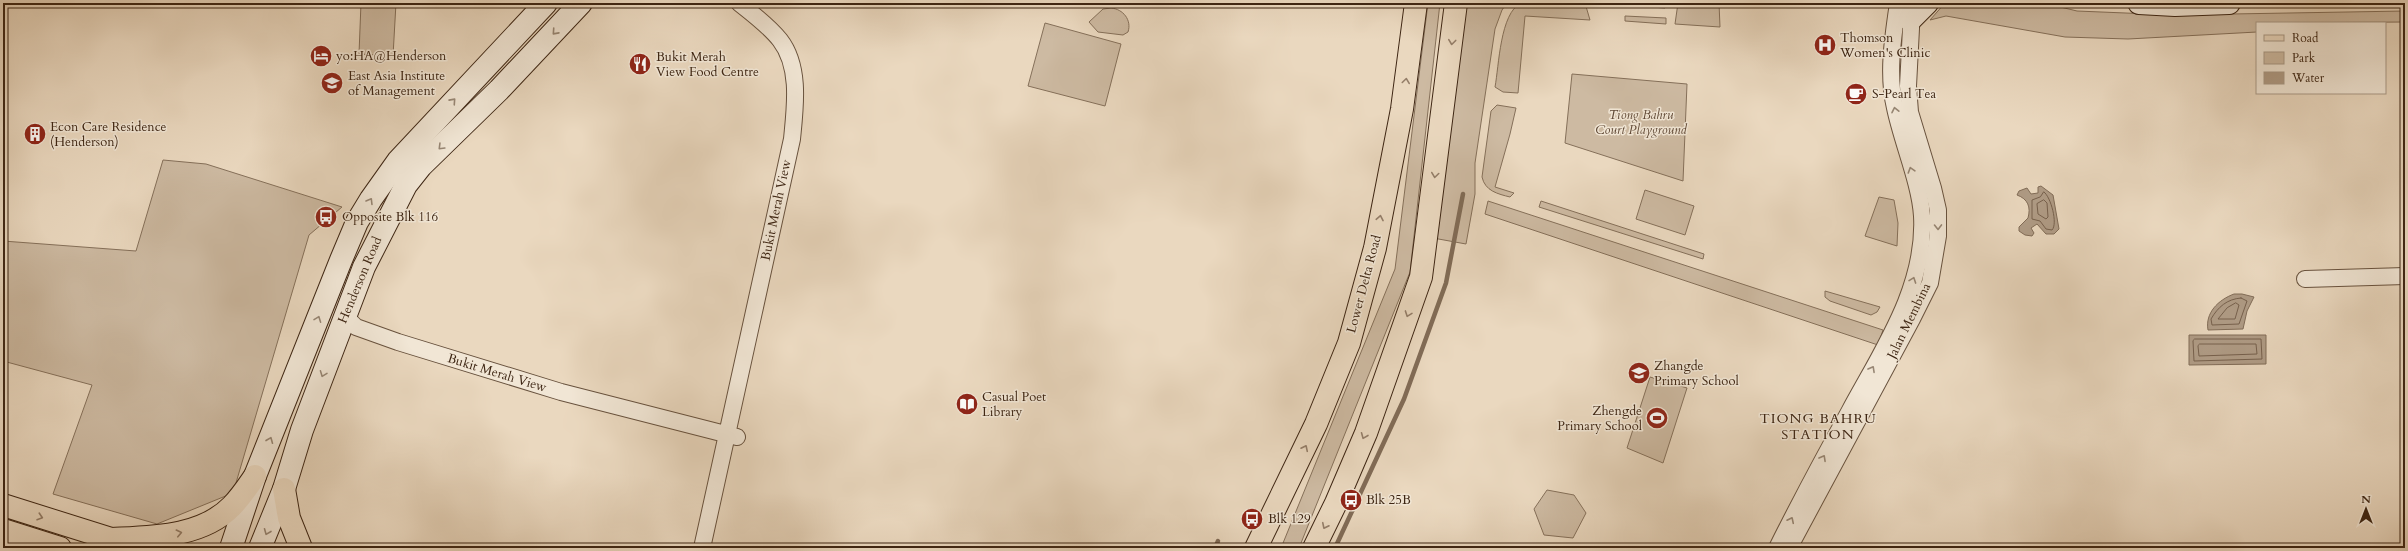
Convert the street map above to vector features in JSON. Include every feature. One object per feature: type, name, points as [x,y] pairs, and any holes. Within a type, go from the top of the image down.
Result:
[{"type":"main road","name":"Henderson Road","points":[[231,548],[255,476],[341,260],[358,222],[371,199],[398,161],[546,3]]},
{"type":"main road","name":"Henderson Road","points":[[260,548],[284,489],[302,430],[364,266],[406,185],[421,166],[504,84],[581,3]]},
{"type":"main road","name":"Lower Delta Road","points":[[1256,548],[1316,424],[1349,343],[1376,240],[1402,109],[1416,3]]},
{"type":"main road","points":[[1314,548],[1336,504],[1366,433],[1421,277],[1456,3]]},
{"type":"main road","points":[[1912,12],[1927,3]]},
{"type":"main road","points":[[2139,3],[2229,3]]},
{"type":"main road","points":[[112,539],[176,534],[210,521],[232,506],[255,476]]},
{"type":"main road","points":[[284,489],[288,518],[301,548]]},
{"type":"main road","points":[[3,505],[140,548]]},
{"type":"main road","points":[[3,530],[60,548]]},
{"type":"street","name":"Bukit Merah View","points":[[711,548],[731,440],[792,139],[795,106],[793,71],[781,41],[739,3]]},
{"type":"street","name":"Bukit Merah View","points":[[702,548],[731,440],[801,141],[803,101],[802,77],[792,44],[787,36],[751,3]]},
{"type":"street","name":"Jalan Membina","points":[[1789,548],[1906,316],[1917,272],[1921,246],[1922,216],[1918,192],[1894,106],[1891,65],[1898,3]]},
{"type":"street","name":"Jalan Membina","points":[[1777,548],[1804,492],[1906,316],[1930,283],[1938,236],[1938,210],[1933,188],[1910,112],[1908,86],[1912,12]]},
{"type":"street","points":[[2305,279],[2405,276]]},
{"type":"street","name":"Bukit Merah View","points":[[347,311],[348,319],[356,327],[398,342],[561,392],[731,440]]},
{"type":"street","name":"Bukit Merah View","points":[[337,337],[348,333],[523,388],[731,440]]},
{"type":"green space","points":[[361,3],[396,3],[393,56],[359,54]]},
{"type":"green space","points":[[1428,3],[1440,3],[1410,272],[1299,548],[1281,548],[1395,269]]},
{"type":"green space","points":[[1462,3],[1507,3],[1502,10],[1495,29],[1475,163],[1475,194],[1466,244],[1433,238]]},
{"type":"green space","points":[[1521,3],[1585,3],[1590,20],[1525,16],[1518,93],[1503,92],[1495,87],[1499,54],[1509,17],[1514,9]]},
{"type":"green space","points":[[1596,3],[1668,3],[1665,8]]},
{"type":"green space","points":[[1678,3],[1719,3],[1720,27],[1675,24]]},
{"type":"green space","points":[[1945,3],[2044,3],[2077,11],[2174,15],[2405,11],[2405,22],[2256,22],[2256,32],[2128,39],[2065,37],[1946,16],[1930,20]]},
{"type":"green space","points":[[1111,8],[1119,10],[1128,19],[1128,32],[1123,35],[1098,32],[1089,22],[1103,9]]},
{"type":"green space","points":[[1625,16],[1666,18],[1666,24],[1625,21]]},
{"type":"green space","points":[[1045,23],[1121,44],[1105,106],[1028,86]]},
{"type":"green space","name":"Tiong Bahru Court Playground","points":[[1572,74],[1687,84],[1683,181],[1565,143]]},
{"type":"green space","points":[[1497,105],[1516,108],[1495,187],[1514,193],[1510,197],[1489,189],[1482,177],[1491,111]]},
{"type":"green space","points":[[163,160],[206,164],[342,207],[309,235],[233,493],[157,524],[53,494],[92,385],[3,361],[3,241],[136,251]]},
{"type":"green space","points":[[1645,190],[1694,206],[1685,235],[1636,219]]},
{"type":"green space","points":[[1879,197],[1894,200],[1898,223],[1897,246],[1865,236]]},
{"type":"green space","points":[[1488,201],[1883,330],[1878,345],[1485,214]]},
{"type":"green space","points":[[1541,201],[1704,254],[1703,259],[1539,207]]},
{"type":"green space","points":[[1825,291],[1880,307],[1877,312],[1871,315],[1830,301],[1825,297]]},
{"type":"green space","name":"Zhengde Primary School","points":[[1650,377],[1687,388],[1663,463],[1627,448]]},
{"type":"green space","points":[[1547,490],[1574,495],[1586,513],[1573,538],[1544,535],[1534,509]]},
{"type":"water","points":[[2041,186],[2053,195],[2059,229],[2054,234],[2046,234],[2037,224],[2031,228],[2034,233],[2032,236],[2025,235],[2019,231],[2019,227],[2028,218],[2029,207],[2024,199],[2017,195],[2019,191],[2027,188],[2031,194],[2038,193],[2038,187]]},
{"type":"water","points":[[2234,294],[2254,297],[2247,311],[2243,329],[2208,330],[2209,318],[2214,308],[2223,300]]},
{"type":"water","points":[[2189,335],[2266,335],[2266,364],[2189,365]]},
{"type":"waterway","points":[[1335,548],[1404,399],[1446,283],[1463,194]]},
{"type":"waterway","points":[[1215,548],[1218,541]]},
{"type":"place","name":"Thomson Women's Clinic","points":[[1825,45]]},
{"type":"place","name":"yo:HA@Henderson","points":[[321,56]]},
{"type":"place","name":"Bukit Merah View Food Centre","points":[[640,64]]},
{"type":"place","name":"East Asia Institute of Management","points":[[332,83]]},
{"type":"place","name":"S-Pearl Tea","points":[[1856,94]]},
{"type":"place","name":"Econ Care Residence (Henderson)","points":[[35,134]]},
{"type":"place","name":"Opposite Blk 116","points":[[326,217]]},
{"type":"place","name":"Zhangde Primary School","points":[[1639,373]]},
{"type":"place","name":"Casual Poet Library","points":[[967,404]]},
{"type":"place","name":"Zhengde Primary School","points":[[1657,418]]},
{"type":"place","name":"Blk 25B","points":[[1351,500]]},
{"type":"place","name":"Blk 129","points":[[1252,519]]},
{"type":"district","name":"TIONG BAHRU STATION","points":[[1818,426]]}]
